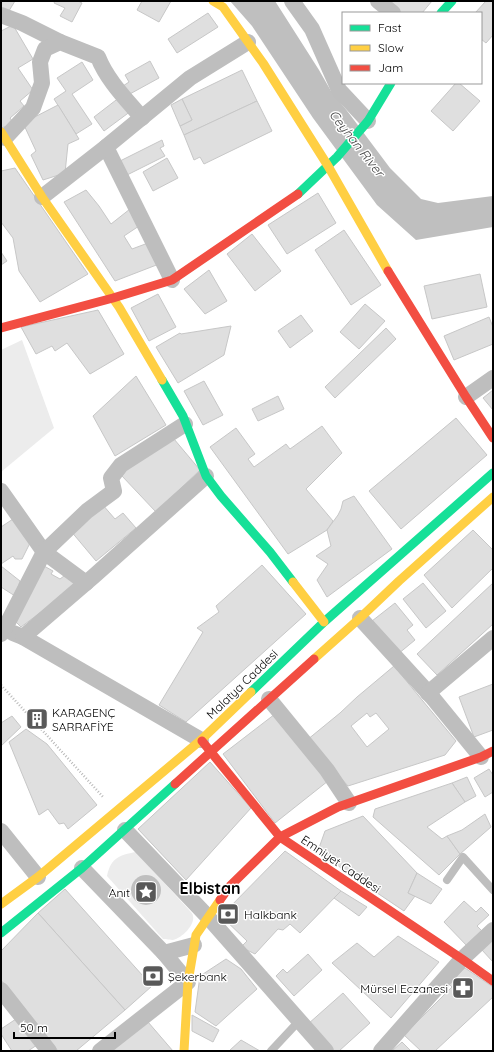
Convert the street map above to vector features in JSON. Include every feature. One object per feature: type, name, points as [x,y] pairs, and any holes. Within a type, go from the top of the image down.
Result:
[{"type":"street","points":[[213,1],[222,7],[263,63],[328,166],[392,277],[493,438]]},
{"type":"street","points":[[292,1],[312,29],[339,90],[368,121]]},
{"type":"street","points":[[378,1],[392,12]]},
{"type":"street","points":[[442,12],[452,1]]},
{"type":"street","points":[[1,15],[22,23],[60,42],[98,57],[102,67],[117,89],[142,118]]},
{"type":"street","points":[[60,42],[45,49],[40,62],[42,83],[33,108],[3,135],[42,197],[113,298],[183,416],[206,476],[221,496],[270,552],[324,622]]},
{"type":"street","points":[[42,197],[190,78],[248,42]]},
{"type":"street","points":[[1,328],[113,298],[172,280],[300,193],[337,157],[368,121],[390,84]]},
{"type":"street","points":[[106,147],[172,280]]},
{"type":"street","points":[[466,397],[493,378]]},
{"type":"street","points":[[185,424],[121,465],[111,478],[114,490],[87,511],[44,552],[3,632],[23,637],[206,746]]},
{"type":"street","name":"Malatya Caddesi","points":[[1,904],[38,877],[116,811],[206,746],[324,622],[493,473]]},
{"type":"street","points":[[23,637],[206,476]]},
{"type":"street","points":[[1,491],[44,552],[86,583]]},
{"type":"street","points":[[1,933],[82,868],[125,830],[206,746],[269,699],[493,496]]},
{"type":"street","points":[[184,1051],[188,982],[195,940],[208,917],[230,886],[280,837],[338,807],[487,754],[428,693],[360,618]]},
{"type":"street","points":[[428,693],[493,638]]},
{"type":"street","points":[[269,699],[327,770],[349,803]]},
{"type":"street","name":"Emniyet Caddesi","points":[[206,746],[280,837],[462,958],[493,981]]},
{"type":"street","points":[[125,830],[208,917],[326,1051]]},
{"type":"street","points":[[1,831],[38,877]]},
{"type":"street","points":[[82,868],[164,953],[188,982]]},
{"type":"street","points":[[381,1051],[462,958],[493,930]]},
{"type":"street","points":[[164,953],[195,940]]},
{"type":"street","points":[[100,1051],[188,982]]},
{"type":"street","points":[[1,990],[48,1051]]},
{"type":"lane","points":[[447,880],[463,857],[493,890]]},
{"type":"lane","points":[[271,1051],[299,1021]]},
{"type":"path","points":[[1,685],[116,811]]},
{"type":"shaded area","points":[[22,340],[54,428],[1,472],[1,350]]},
{"type":"shaded area","points":[[136,852],[193,915],[193,920],[190,927],[177,939],[163,939],[107,876],[113,861],[125,854]]},
{"type":"water","name":"Ceyhan River","points":[[230,1],[275,1],[331,91],[390,168],[421,199],[438,203],[493,196],[493,227],[416,240],[377,205],[313,118],[252,26]]},
{"type":"water","points":[[146,875],[157,879],[161,890],[157,901],[146,905],[135,901],[131,890],[135,879]]},
{"type":"building","points":[[1,1],[15,1],[7,14],[1,11]]},
{"type":"building","points":[[55,1],[78,1],[82,3],[72,22],[60,16],[65,8],[54,3]]},
{"type":"building","points":[[142,1],[171,1],[159,22],[137,10]]},
{"type":"building","points":[[389,1],[432,1],[423,12],[396,12]]},
{"type":"building","points":[[486,1],[493,1],[493,35],[486,43],[482,40],[482,12],[476,12]]},
{"type":"building","points":[[208,13],[218,27],[177,53],[168,39]]},
{"type":"building","points":[[13,25],[33,59],[18,68],[33,90],[20,101],[24,106],[10,118],[14,124],[1,128],[1,31]]},
{"type":"building","points":[[150,61],[159,78],[128,95],[123,86],[129,82],[125,75]]},
{"type":"building","points":[[82,62],[93,80],[72,94],[92,124],[76,134],[54,99],[66,91],[57,78]]},
{"type":"building","points":[[242,70],[257,101],[184,135],[180,126],[192,120],[182,99]]},
{"type":"building","points":[[455,84],[460,84],[480,101],[453,131],[431,111]]},
{"type":"building","points":[[120,97],[131,111],[104,131],[94,117]]},
{"type":"building","points":[[182,99],[192,120],[180,126],[171,105]]},
{"type":"building","points":[[257,101],[272,131],[204,164],[200,157],[194,160],[184,135]]},
{"type":"building","points":[[58,105],[79,139],[68,144],[65,173],[43,180],[31,155],[36,151],[23,123]]},
{"type":"building","points":[[162,140],[164,146],[160,148],[165,156],[125,176],[118,162]]},
{"type":"building","points":[[167,158],[178,178],[153,191],[143,172]]},
{"type":"building","points":[[15,168],[88,274],[40,302],[19,271],[13,238],[1,222],[1,171]]},
{"type":"building","points":[[86,190],[111,224],[130,209],[139,226],[124,236],[132,249],[148,243],[159,264],[115,281],[64,202]]},
{"type":"building","points":[[318,193],[336,223],[287,254],[268,225]]},
{"type":"building","points":[[344,230],[381,285],[351,305],[315,250]]},
{"type":"building","points":[[252,234],[281,271],[255,291],[227,254]]},
{"type":"building","points":[[1,252],[7,261],[1,265]]},
{"type":"building","points":[[209,270],[227,301],[205,314],[184,289]]},
{"type":"building","points":[[480,274],[487,307],[432,319],[424,286]]},
{"type":"building","points":[[158,294],[176,327],[149,341],[131,308]]},
{"type":"building","points":[[365,304],[385,321],[359,349],[340,332]]},
{"type":"building","points":[[98,310],[124,354],[90,374],[67,343],[55,351],[52,346],[36,354],[21,327]]},
{"type":"building","points":[[301,315],[313,331],[290,348],[278,331]]},
{"type":"building","points":[[489,317],[493,327],[493,344],[454,360],[444,336]]},
{"type":"building","points":[[231,326],[224,355],[178,383],[156,347],[180,333]]},
{"type":"building","points":[[386,328],[396,339],[335,398],[325,387]]},
{"type":"building","points":[[136,376],[166,425],[115,456],[93,416]]},
{"type":"building","points":[[204,381],[223,415],[203,425],[184,391]]},
{"type":"building","points":[[493,390],[493,410],[483,398]]},
{"type":"building","points":[[278,396],[284,409],[258,421],[252,409]]},
{"type":"building","points":[[456,418],[487,455],[401,529],[369,491]]},
{"type":"building","points":[[322,426],[342,453],[306,489],[333,521],[327,530],[288,554],[210,447],[236,428],[255,454],[248,459],[254,467],[286,444],[290,449]]},
{"type":"building","points":[[174,439],[200,470],[156,512],[122,476],[130,465]]},
{"type":"building","points":[[354,496],[392,549],[327,597],[317,580],[328,564],[316,556],[331,546],[327,530],[338,515],[343,501]]},
{"type":"building","points":[[102,504],[115,519],[123,513],[136,528],[96,561],[70,530]]},
{"type":"building","points":[[16,517],[32,539],[22,559],[15,559],[13,556],[1,564],[1,527]]},
{"type":"building","points":[[473,530],[493,550],[493,568],[452,608],[424,575]]},
{"type":"building","points":[[262,565],[306,614],[186,722],[159,705],[203,632],[197,628],[219,612],[216,606]]},
{"type":"building","points":[[1,566],[20,581],[15,596],[1,587]]},
{"type":"building","points":[[44,566],[53,571],[51,574],[60,579],[68,573],[80,583],[21,627],[13,619]]},
{"type":"building","points":[[423,583],[446,611],[426,628],[403,599]]},
{"type":"building","points":[[493,583],[493,624],[437,675],[417,654]]},
{"type":"building","points":[[395,603],[413,625],[407,630],[415,640],[398,654],[372,621]]},
{"type":"building","points":[[394,666],[456,741],[445,755],[348,786],[307,740]],"holes":[[[367,713],[370,717],[376,713],[389,729],[367,747],[351,726]]]},
{"type":"building","points":[[493,684],[493,730],[474,737],[459,697]]},
{"type":"building","name":"KARAGENÇ SARRAFİYE","points":[[38,709],[47,713],[37,724],[30,715]]},
{"type":"building","points":[[275,714],[328,781],[275,823],[223,754]]},
{"type":"building","points":[[12,716],[21,727],[1,746],[1,723]]},
{"type":"building","points":[[26,729],[47,744],[97,805],[68,829],[64,823],[59,824],[48,809],[39,815],[9,742]]},
{"type":"building","points":[[210,762],[251,808],[186,880],[138,829]]},
{"type":"building","points":[[489,769],[493,775],[493,792],[485,797],[474,778]]},
{"type":"building","points":[[467,777],[476,796],[465,802],[452,783]]},
{"type":"building","points":[[452,783],[465,802],[427,827],[442,839],[447,836],[460,854],[439,875],[373,817],[375,809]]},
{"type":"building","points":[[485,814],[491,827],[460,854],[447,836],[462,830]]},
{"type":"building","points":[[363,816],[417,873],[408,893],[415,896],[404,911],[343,870],[319,848],[325,831]]},
{"type":"building","points":[[285,851],[341,891],[300,933],[290,924],[283,930],[278,929],[255,954],[241,947],[247,941],[221,916]]},
{"type":"building","points":[[417,873],[442,889],[431,904],[408,893]]},
{"type":"building","points":[[65,889],[152,986],[125,1010],[38,913]]},
{"type":"building","points":[[341,891],[367,907],[359,916],[334,898]]},
{"type":"building","points":[[464,901],[476,912],[481,907],[489,915],[477,926],[484,933],[469,948],[444,922]]},
{"type":"building","points":[[38,913],[125,1010],[76,1051],[58,1051],[1,980],[1,951]]},
{"type":"building","points":[[398,936],[439,962],[391,1018],[332,963],[357,943],[374,957]]},
{"type":"building","points":[[493,940],[493,962],[482,950]]},
{"type":"building","points":[[308,954],[322,970],[294,996],[276,976],[283,969],[287,973]]},
{"type":"building","points":[[226,959],[241,969],[257,989],[216,1026],[195,1012],[200,976]]},
{"type":"building","points":[[465,968],[493,987],[493,997],[435,1051],[421,1051],[404,1035],[452,987],[448,983]]},
{"type":"building","points":[[343,993],[370,1023],[339,1051],[332,1051],[308,1024]]},
{"type":"building","points":[[192,1015],[219,1030],[213,1042],[192,1031]]},
{"type":"building","points":[[19,1017],[37,1045],[28,1051],[12,1051],[1,1034],[1,1029]]},
{"type":"building","points":[[148,1022],[173,1051],[111,1051]]},
{"type":"building","points":[[241,1040],[260,1051],[229,1051]]},
{"type":"building","points":[[402,1042],[411,1051],[392,1051]]},
{"type":"traffic: fast","points":[[442,12],[452,1]]},
{"type":"traffic: fast","points":[[298,194],[337,157],[368,121],[390,84]]},
{"type":"traffic: fast","points":[[162,380],[183,416],[206,476],[221,496],[270,552],[293,582]]},
{"type":"traffic: fast","points":[[251,692],[324,622],[493,473]]},
{"type":"traffic: fast","points":[[1,933],[82,868],[175,784]]},
{"type":"traffic: slow","points":[[213,1],[223,7],[263,63],[328,166],[388,271]]},
{"type":"traffic: slow","points":[[1,132],[42,197],[119,307],[162,380]]},
{"type":"traffic: slow","points":[[314,659],[493,497]]},
{"type":"traffic: slow","points":[[293,582],[324,622]]},
{"type":"traffic: slow","points":[[1,904],[38,877],[201,740],[251,692]]},
{"type":"traffic: slow","points":[[184,1051],[188,982],[196,935],[220,900]]},
{"type":"traffic: jam","points":[[1,328],[113,298],[172,280],[298,194]]},
{"type":"traffic: jam","points":[[388,271],[493,438]]},
{"type":"traffic: jam","points":[[175,784],[314,659]]},
{"type":"traffic: jam","points":[[202,741],[280,837],[493,981]]},
{"type":"traffic: jam","points":[[220,900],[230,886],[280,837],[338,807],[481,757],[493,751]]},
{"type":"place","name":"KARAGENÇ SARRAFİYE","points":[[37,719]]},
{"type":"place","name":"Anıt","points":[[146,892]]},
{"type":"place","name":"Halkbank","points":[[228,914]]},
{"type":"place","name":"Şekerbank","points":[[153,976]]},
{"type":"place","name":"Mürsel Eczanesi","points":[[463,988]]},
{"type":"district","name":"Elbistan","points":[[210,888]]}]
